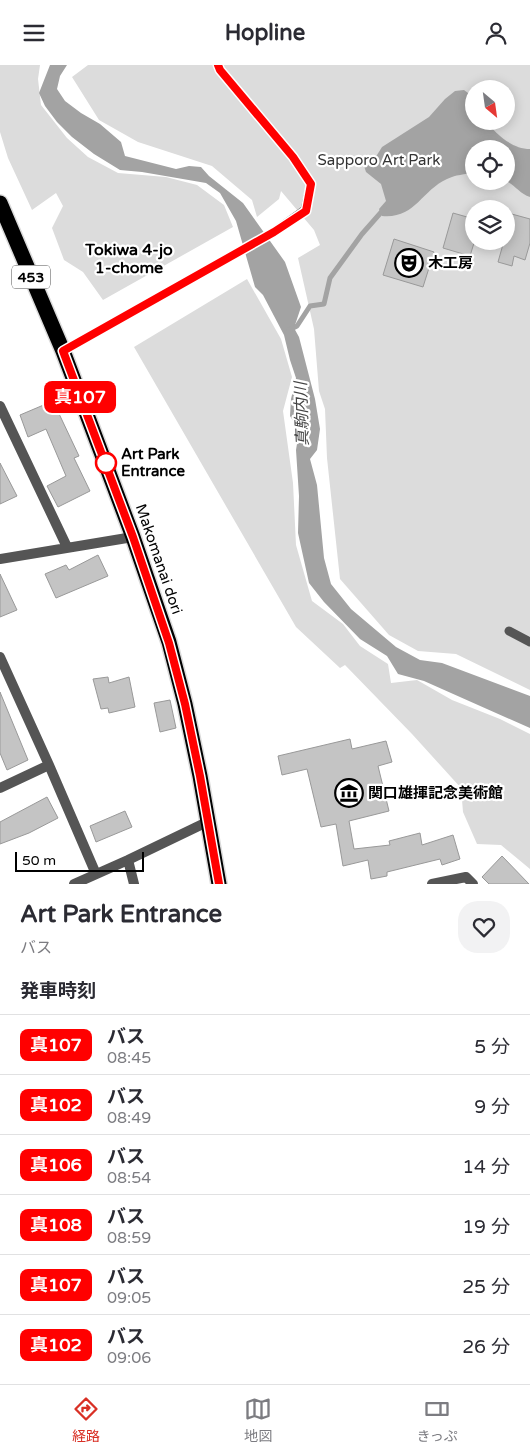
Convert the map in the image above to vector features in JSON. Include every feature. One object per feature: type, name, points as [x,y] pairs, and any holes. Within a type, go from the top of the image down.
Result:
[{"type":"highway","name":"Makomanai dori","points":[[1,211],[63,351],[133,537],[169,643],[183,695],[200,776],[219,884]]},
{"type":"street","points":[[0,406],[67,547]]},
{"type":"street","points":[[0,559],[133,537]]},
{"type":"street","points":[[1,662],[49,765],[96,874]]},
{"type":"street","points":[[0,788],[49,765]]},
{"type":"street","points":[[74,884],[207,822]]},
{"type":"street","points":[[128,860],[134,884]]},
{"type":"street","points":[[432,884],[466,877],[473,884]]},
{"type":"lane","points":[[63,351],[274,232],[306,211],[311,184],[293,157],[220,70],[218,65]]},
{"type":"lane","points":[[510,631],[530,642]]},
{"type":"green space","points":[[0,65],[40,65],[38,79],[41,105],[67,138],[88,157],[118,173],[166,177],[197,185],[224,205],[233,227],[103,300],[83,272],[64,260],[52,228],[63,206],[56,193],[32,210],[8,158],[0,132]]},
{"type":"green space","name":"Sapporo Art Park","points":[[88,65],[530,65],[530,690],[456,654],[418,651],[389,635],[340,579],[327,458],[325,409],[319,391],[314,329],[298,258],[320,245],[314,230],[281,191],[279,199],[257,217],[252,200],[212,166],[138,142],[99,120],[72,77]]},
{"type":"green space","points":[[247,279],[281,339],[292,377],[283,411],[293,483],[296,545],[312,601],[343,624],[360,646],[388,664],[391,683],[417,680],[452,700],[500,719],[530,734],[530,869],[501,845],[477,844],[463,812],[461,788],[345,665],[340,668],[296,627],[134,347]]},
{"type":"water","name":"真駒内川","points":[[50,65],[67,65],[60,76],[57,89],[65,101],[100,124],[121,142],[125,156],[176,169],[189,166],[201,167],[209,176],[243,203],[285,262],[301,307],[294,328],[299,337],[315,399],[320,429],[317,450],[310,459],[317,485],[324,558],[331,584],[351,609],[396,647],[420,660],[442,663],[530,696],[530,728],[424,681],[398,674],[387,656],[360,639],[324,602],[309,583],[298,533],[299,496],[296,450],[299,431],[290,416],[291,399],[296,378],[284,335],[263,295],[255,287],[236,221],[220,193],[206,183],[120,170],[94,154],[72,137],[45,106],[39,93]]},
{"type":"water","points":[[455,91],[465,91],[465,130],[494,130],[505,140],[465,140],[465,175],[447,179],[438,184],[410,209],[402,213],[393,216],[382,216],[379,209],[386,201],[381,184],[366,172],[362,160],[377,155],[382,147],[429,117]]},
{"type":"water","points":[[515,145],[530,149],[530,197],[515,187]]},
{"type":"building","points":[[453,213],[465,216],[465,250],[472,250],[470,256],[443,248]]},
{"type":"building","points":[[515,215],[530,219],[530,243],[525,260],[514,256],[512,266],[498,262],[501,250],[515,250]]},
{"type":"building","name":"木工房","points":[[394,239],[434,252],[423,287],[383,275]]},
{"type":"building","points":[[53,401],[79,456],[74,458],[90,491],[58,507],[47,486],[66,476],[46,429],[28,437],[20,415]]},
{"type":"building","points":[[0,463],[17,496],[0,504]]},
{"type":"building","points":[[98,555],[108,576],[56,598],[45,574],[66,565],[69,570]]},
{"type":"building","points":[[0,574],[17,610],[0,617]]},
{"type":"building","points":[[108,677],[109,683],[129,677],[135,707],[109,713],[108,708],[101,709],[93,679]]},
{"type":"building","points":[[0,692],[28,760],[7,770],[0,753]]},
{"type":"building","points":[[170,700],[176,728],[160,732],[154,703]]},
{"type":"building","name":"関口雄揮記念美術館","points":[[350,739],[352,749],[386,741],[392,762],[378,766],[389,811],[349,821],[354,849],[390,845],[389,841],[420,833],[422,845],[453,835],[460,859],[442,865],[440,859],[387,872],[387,876],[371,879],[368,860],[343,866],[336,824],[321,827],[307,769],[282,775],[278,756]]},
{"type":"building","points":[[47,797],[58,818],[29,833],[0,844],[0,822]]},
{"type":"building","points":[[125,811],[132,827],[96,842],[90,826]]},
{"type":"building","points":[[502,856],[529,884],[489,884],[482,877]]},
{"type":"waterway","points":[[289,330],[297,326],[310,306],[324,304],[330,278],[362,234],[384,209]]},
{"type":"bus line","name":"真107","points":[[218,65],[220,70],[293,157],[311,184],[306,211],[274,232],[63,351],[133,537],[169,643],[185,704],[200,776],[219,884]]},
{"type":"place","name":"木工房","points":[[409,263]]},
{"type":"place","name":"Art Park Entrance","points":[[106,463]]},
{"type":"place","name":"関口雄揮記念美術館","points":[[349,793]]},
{"type":"district","name":"Tokiwa 4-jo 1-chome","points":[[129,258]]}]
